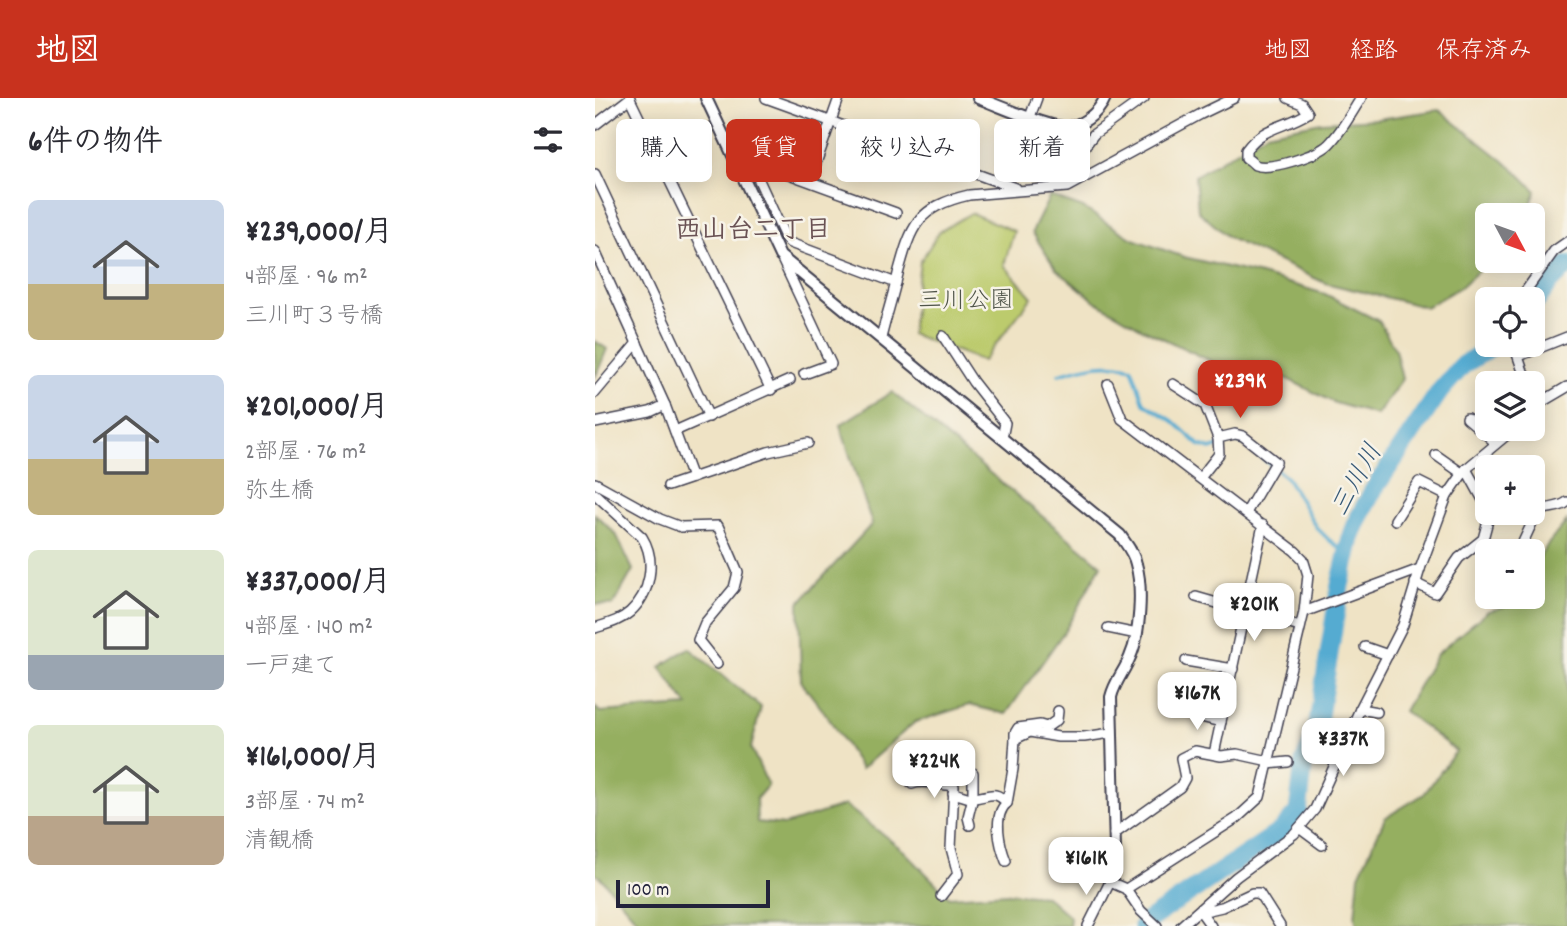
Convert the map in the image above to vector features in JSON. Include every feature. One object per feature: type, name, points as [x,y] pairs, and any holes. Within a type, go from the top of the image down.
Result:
[{"type":"street","points":[[595,125],[630,98],[771,390]]},
{"type":"street","points":[[706,98],[831,364],[804,374]]},
{"type":"street","points":[[766,98],[1020,190]]},
{"type":"street","points":[[822,146],[839,98]]},
{"type":"street","points":[[978,98],[1036,119]]},
{"type":"street","points":[[1030,117],[1037,98]]},
{"type":"street","points":[[1086,119],[1098,111],[1105,98]]},
{"type":"street","points":[[1053,188],[1094,134],[1144,98]]},
{"type":"street","points":[[881,338],[908,236],[930,210],[955,198],[969,195],[1067,187],[1234,98]]},
{"type":"street","points":[[1288,98],[1302,104],[1308,113],[1292,123],[1266,130],[1255,137],[1246,149],[1246,158],[1254,164],[1267,166],[1310,156],[1327,146],[1343,127],[1360,98]]},
{"type":"street","points":[[1090,126],[1094,134]]},
{"type":"street","points":[[595,174],[709,417]]},
{"type":"street","points":[[759,182],[790,243],[896,283]]},
{"type":"street","points":[[815,182],[896,213]]},
{"type":"street","points":[[1528,287],[1554,251],[1567,242]]},
{"type":"street","points":[[595,251],[664,405],[692,478]]},
{"type":"street","points":[[780,256],[1120,535],[1136,563],[1139,588],[1137,634],[1130,658],[1114,682],[1111,697],[1115,849],[1109,882],[1088,926]]},
{"type":"street","points":[[943,337],[1005,423],[1003,438]]},
{"type":"street","points":[[1545,346],[1567,337]]},
{"type":"street","points":[[595,393],[637,344]]},
{"type":"street","points":[[675,431],[790,380]]},
{"type":"street","points":[[1108,384],[1122,419],[1263,525],[1303,559],[1308,575],[1304,612],[1260,797],[1237,818],[1126,889]]},
{"type":"street","points":[[1173,384],[1205,405],[1219,445]]},
{"type":"street","points":[[1545,399],[1567,387]]},
{"type":"street","points":[[595,423],[650,412],[664,405]]},
{"type":"street","points":[[1467,418],[1496,443]]},
{"type":"street","points":[[1200,478],[1219,445],[1235,434],[1243,436],[1276,462],[1246,513]]},
{"type":"street","points":[[1181,926],[1299,828],[1315,809],[1360,709],[1403,625],[1415,583],[1447,496],[1465,472],[1499,441]]},
{"type":"street","points":[[669,486],[768,452],[808,443]]},
{"type":"street","points":[[1436,455],[1465,472],[1475,488]]},
{"type":"street","points":[[1395,520],[1419,482],[1447,496]]},
{"type":"street","points":[[595,484],[660,519],[681,527],[718,526],[738,572],[734,588],[705,623],[698,640],[717,664]]},
{"type":"street","points":[[595,494],[642,537],[647,546],[650,574],[639,602],[628,614],[595,628]]},
{"type":"street","points":[[1525,539],[1537,512],[1543,508],[1562,506],[1567,502]]},
{"type":"street","points":[[1214,754],[1263,525]]},
{"type":"street","points":[[1483,539],[1487,525]]},
{"type":"street","points":[[1415,583],[1435,593],[1459,558],[1475,545]]},
{"type":"street","points":[[1304,612],[1420,569]]},
{"type":"street","points":[[1196,597],[1300,626]]},
{"type":"street","points":[[1108,628],[1137,634]]},
{"type":"street","points":[[1365,647],[1388,654]]},
{"type":"street","points":[[1186,661],[1233,669]]},
{"type":"street","points":[[1360,709],[1377,712]]},
{"type":"street","points":[[1006,861],[998,816],[1000,809],[1007,803],[1013,769],[1015,733],[1019,728],[1040,725],[1047,727],[1057,720],[1058,710]]},
{"type":"street","points":[[1180,712],[1221,722]]},
{"type":"street","points":[[1016,740],[1030,732],[1058,737],[1111,733]]},
{"type":"street","points":[[1114,834],[1180,787],[1185,778],[1181,758],[1195,751],[1221,757],[1237,754],[1268,762],[1288,762]]},
{"type":"street","points":[[970,825],[968,817],[973,797],[973,772]]},
{"type":"street","points":[[912,784],[920,780],[954,786],[951,848],[958,874],[941,896]]},
{"type":"street","points":[[953,793],[973,797],[995,794],[1007,803]]},
{"type":"street","points":[[1299,828],[1322,845]]},
{"type":"street","points":[[1109,882],[1126,889],[1140,911],[1157,926]]},
{"type":"street","points":[[1198,913],[1222,907],[1252,893],[1259,893],[1280,926]]},
{"type":"street","points":[[1198,913],[1211,926]]},
{"type":"green space","points":[[1439,110],[1515,170],[1536,191],[1532,203],[1475,203],[1476,273],[1462,286],[1426,307],[1325,283],[1229,238],[1198,211],[1195,176],[1266,133],[1321,122],[1378,119]]},
{"type":"green space","points":[[1050,196],[1083,208],[1133,239],[1184,257],[1325,294],[1379,321],[1395,349],[1402,379],[1377,415],[1335,403],[1262,366],[1230,370],[1143,329],[1095,301],[1056,269],[1032,232]]},
{"type":"green space","name":"三川公園","points":[[971,213],[1014,231],[1004,265],[1032,297],[983,361],[911,334],[920,262],[939,232]]},
{"type":"green space","points":[[595,341],[607,349],[595,378]]},
{"type":"green space","points":[[892,392],[1101,565],[1066,629],[1006,714],[969,705],[915,722],[861,769],[828,717],[801,682],[799,603],[872,524],[840,425]]},
{"type":"green space","points":[[595,514],[616,534],[633,570],[613,605],[595,604]]},
{"type":"green space","points":[[1567,521],[1567,926],[1357,926],[1355,917],[1359,875],[1385,818],[1424,794],[1456,751],[1404,711],[1437,654],[1488,611],[1545,609],[1545,549]]},
{"type":"green space","points":[[689,648],[761,707],[751,748],[768,785],[756,799],[757,822],[785,825],[845,805],[904,851],[949,897],[1007,893],[1046,896],[1070,917],[1069,926],[642,926],[595,874],[595,707],[600,712],[688,706],[660,667]]},
{"type":"waterway","name":"三川川","points":[[1545,289],[1567,265]]},
{"type":"waterway","name":"三川川","points":[[1143,926],[1282,830],[1298,812],[1304,761],[1316,735],[1340,585],[1359,517],[1374,489],[1440,391],[1463,365],[1475,357]]},
{"type":"waterway","points":[[1059,374],[1104,365],[1132,368],[1144,403],[1173,421],[1199,445],[1211,449],[1232,441],[1244,443],[1287,478],[1316,527],[1340,548],[1349,550]]},
{"type":"district","name":"西山台二丁目","points":[[753,228]]}]
